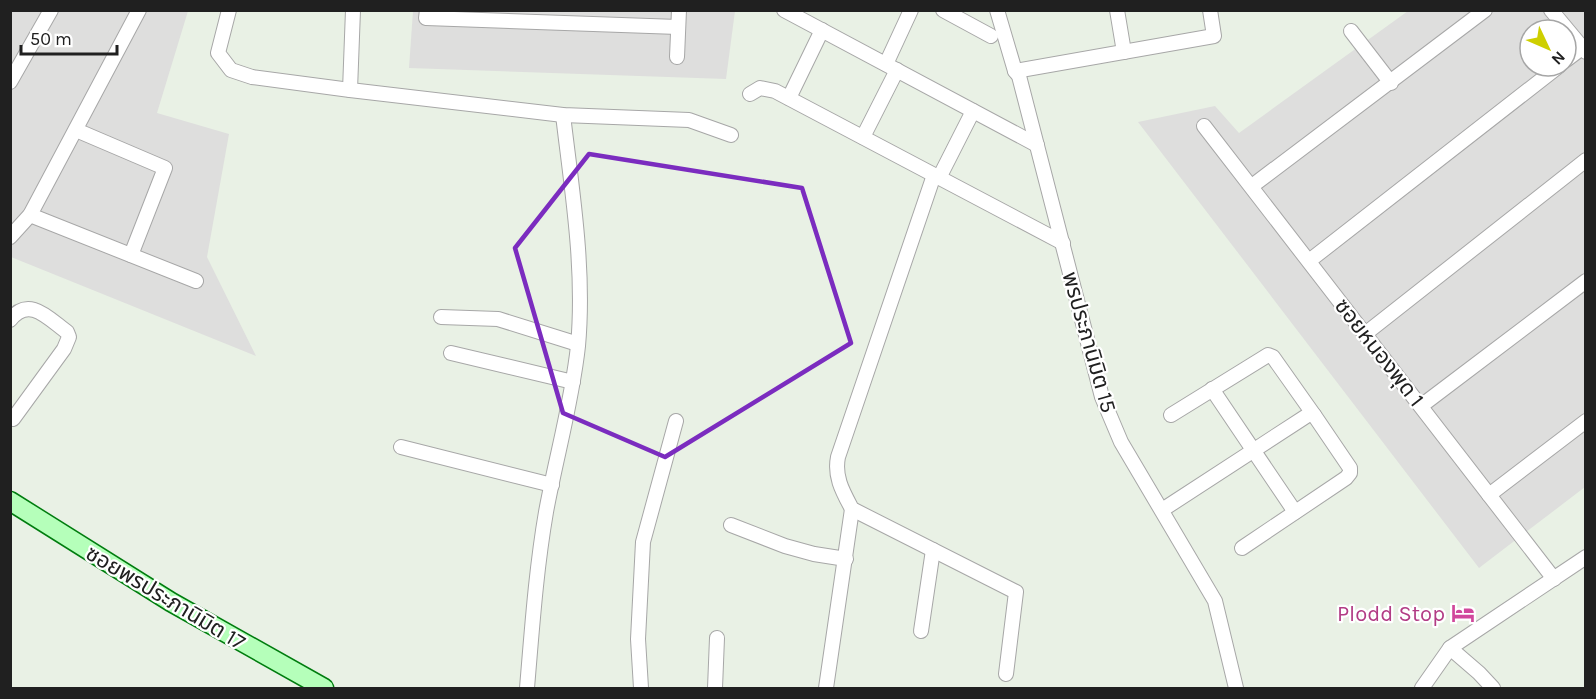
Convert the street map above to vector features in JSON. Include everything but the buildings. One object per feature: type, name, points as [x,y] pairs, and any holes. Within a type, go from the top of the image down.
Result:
[{"type":"street","points":[[10,82],[51,10]]},
{"type":"street","points":[[10,237],[30,215],[139,10]]},
{"type":"street","points":[[229,10],[218,53],[231,70],[252,77],[563,115],[689,120],[731,135]]},
{"type":"street","points":[[350,90],[353,10]]},
{"type":"street","points":[[427,10],[426,18],[678,27]]},
{"type":"street","points":[[677,57],[679,10]]},
{"type":"street","points":[[784,10],[810,16],[822,30],[1037,145]]},
{"type":"street","points":[[863,137],[911,10]]},
{"type":"street","points":[[943,10],[991,36]]},
{"type":"street","name":"พรประภานิมิต 15","points":[[997,10],[1015,71],[1019,76],[1102,397],[1121,442],[1215,601],[1236,688]]},
{"type":"street","points":[[1117,10],[1124,52]]},
{"type":"street","points":[[1015,71],[1214,36],[1210,10]]},
{"type":"street","points":[[1252,186],[1485,10]]},
{"type":"street","points":[[1551,10],[1584,50]]},
{"type":"street","points":[[789,98],[822,30]]},
{"type":"street","points":[[1351,32],[1391,82]]},
{"type":"street","points":[[1309,261],[1543,78]]},
{"type":"street","points":[[750,94],[757,89],[764,88],[775,91],[1063,243]]},
{"type":"street","points":[[826,688],[852,509],[839,483],[838,457],[936,176],[973,111]]},
{"type":"street","points":[[527,688],[537,570],[573,382],[578,344],[576,216],[563,115]]},
{"type":"street","name":"ซอยหนองพุด 1","points":[[1204,126],[1554,579]]},
{"type":"street","points":[[75,130],[165,168],[131,255]]},
{"type":"street","points":[[1365,334],[1586,160]]},
{"type":"street","points":[[30,215],[196,281]]},
{"type":"street","points":[[1421,406],[1586,281]]},
{"type":"street","points":[[10,320],[18,311],[36,309],[67,332],[69,337],[64,349],[13,419]]},
{"type":"street","points":[[441,317],[498,319],[578,344]]},
{"type":"street","points":[[451,352],[573,382]]},
{"type":"street","points":[[1171,415],[1266,355],[1272,355],[1351,471],[1346,478],[1242,548]]},
{"type":"street","points":[[1212,389],[1295,512]]},
{"type":"street","points":[[1162,510],[1308,415],[1314,415]]},
{"type":"street","points":[[641,688],[638,639],[643,542],[676,421]]},
{"type":"street","points":[[1489,495],[1586,421]]},
{"type":"street","points":[[401,447],[552,485]]},
{"type":"street","name":"ซอยพรประภานิมิต 17","points":[[10,501],[171,602],[324,688]]},
{"type":"street","points":[[852,509],[1016,592],[1006,674]]},
{"type":"street","points":[[731,525],[795,549],[846,558]]},
{"type":"street","points":[[921,632],[933,550]]},
{"type":"street","points":[[1422,688],[1450,648],[1586,557]]},
{"type":"street","points":[[715,688],[717,638]]},
{"type":"street","points":[[1450,648],[1488,686]]},
{"type":"highlighted area","points":[[589,154],[802,188],[851,343],[665,457],[563,413],[515,248]]},
{"type":"shaded area","points":[[10,11],[188,11],[157,113],[229,134],[207,257],[256,356],[11,257]]},
{"type":"shaded area","points":[[413,11],[735,11],[726,79],[409,68]]},
{"type":"shaded area","points":[[1408,11],[1585,11],[1585,487],[1479,568],[1138,122],[1215,106],[1239,133]]},
{"type":"place","name":"Plodd Stop","points":[[1463,613]]}]
